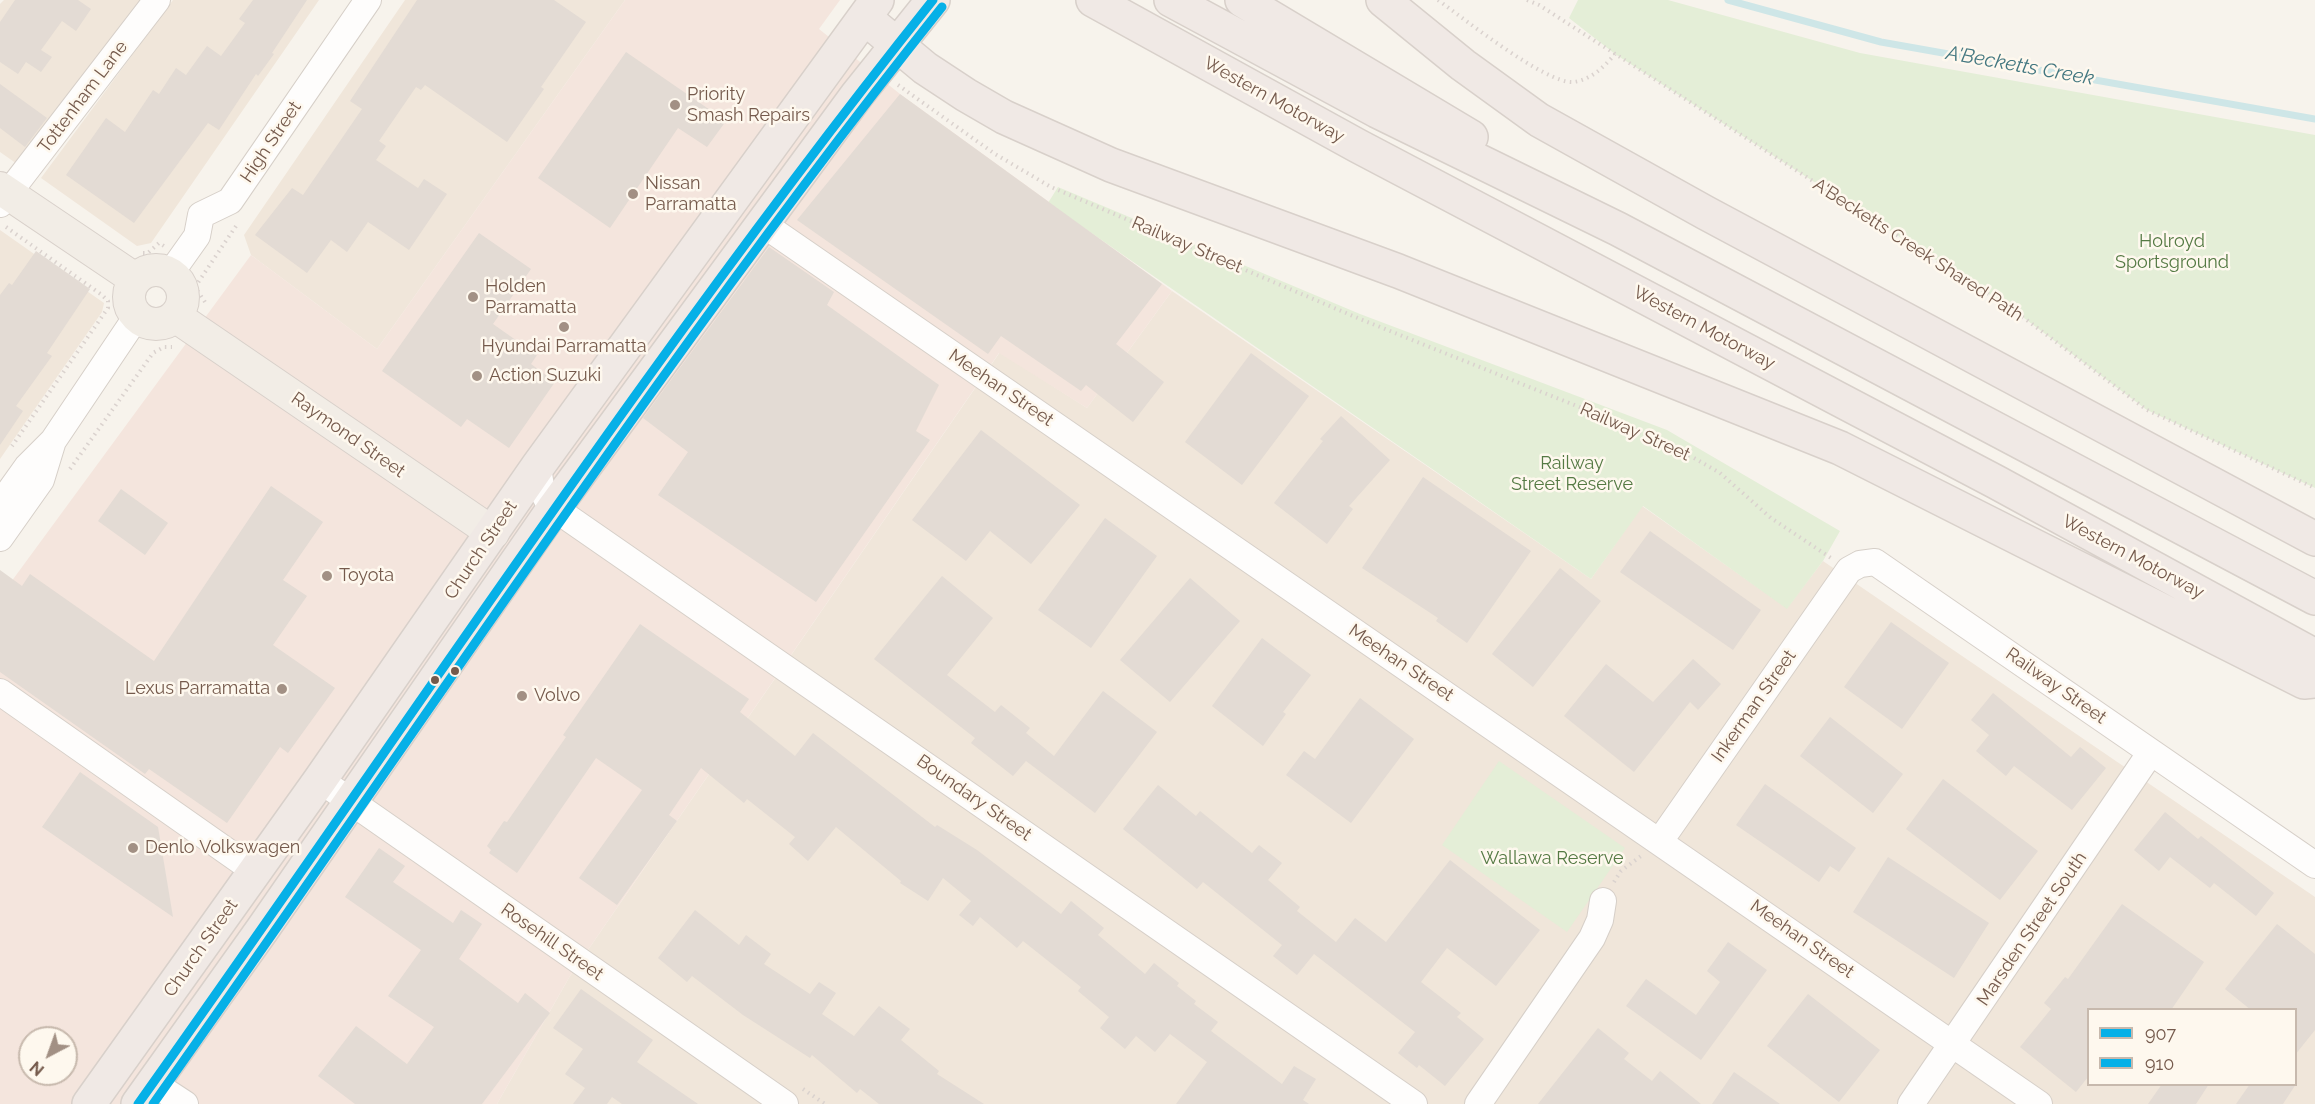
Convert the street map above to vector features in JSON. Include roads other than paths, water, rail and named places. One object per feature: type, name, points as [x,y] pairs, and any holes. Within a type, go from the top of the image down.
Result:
[{"type":"highway","name":"Church Street","points":[[146,1094],[527,545],[565,516],[763,225],[896,44],[933,0]]},
{"type":"highway","name":"Western Motorway","points":[[1093,0],[1378,157],[1996,482],[2315,656]]},
{"type":"highway","points":[[1171,0],[1377,111],[1618,229],[2315,598]]},
{"type":"highway","points":[[1242,0],[1392,88],[1618,229]]},
{"type":"highway","points":[[1383,0],[1463,65],[1539,120],[1706,213],[2315,538]]},
{"type":"highway","name":"Church Street","points":[[89,1104],[320,780],[538,466],[871,9]]},
{"type":"highway","points":[[871,9],[896,44],[966,95],[1004,117],[1111,165],[1398,271],[1840,448],[2304,682],[2315,681]]},
{"type":"main road","points":[[2,202],[135,279]]},
{"type":"main road","points":[[148,271],[164,271],[177,280],[183,295],[175,316],[157,323],[148,322],[137,316],[130,304],[129,295],[135,279],[148,271]]},
{"type":"main road","name":"Raymond Street","points":[[175,316],[493,533]]},
{"type":"street","name":"Tottenham Lane","points":[[2,202],[157,0]]},
{"type":"street","name":"High Street","points":[[170,274],[197,236],[201,215],[230,201],[368,0]]},
{"type":"street","name":"Meehan Street","points":[[763,225],[2039,1104]]},
{"type":"street","points":[[0,505],[27,467],[54,441],[137,316]]},
{"type":"street","points":[[0,538],[41,480],[54,441]]},
{"type":"street","points":[[538,466],[541,488],[546,501],[565,516]]},
{"type":"street","name":"Boundary Street","points":[[565,516],[1414,1104]]},
{"type":"street","name":"Raymond Street","points":[[493,533],[527,545]]},
{"type":"street","name":"Railway Street","points":[[1849,570],[1867,562],[1884,567],[2315,865]]},
{"type":"street","name":"Inkerman Street","points":[[1660,841],[1849,570]]},
{"type":"street","points":[[0,692],[255,871]]},
{"type":"street","name":"Marsden Street South","points":[[1911,1104],[2151,752]]},
{"type":"street","name":"Rosehill Street","points":[[320,780],[785,1104]]},
{"type":"street","points":[[1478,1104],[1592,938],[1600,920],[1603,901]]},
{"type":"street","points":[[146,1094],[185,1104]]},
{"type":"waterway","name":"A'Becketts Creek","points":[[1728,0],[1881,42],[2315,119]]},
{"type":"place","name":"Priority Smash Repairs","points":[[675,105]]},
{"type":"place","name":"Nissan Parramatta","points":[[633,194]]},
{"type":"place","name":"Holden Parramatta","points":[[473,297]]},
{"type":"place","name":"Hyundai Parramatta","points":[[564,327]]},
{"type":"place","name":"Action Suzuki","points":[[477,376]]},
{"type":"place","name":"Toyota","points":[[327,576]]},
{"type":"place","name":"Lexus Parramatta","points":[[282,689]]},
{"type":"place","name":"Volvo","points":[[522,696]]},
{"type":"place","name":"Denlo Volkswagen","points":[[133,848]]},
{"type":"park label","name":"Holroyd Sportsground","points":[[2172,252]]},
{"type":"park label","name":"Railway Street Reserve","points":[[1572,474]]},
{"type":"park label","name":"Wallawa Reserve","points":[[1552,859]]}]
